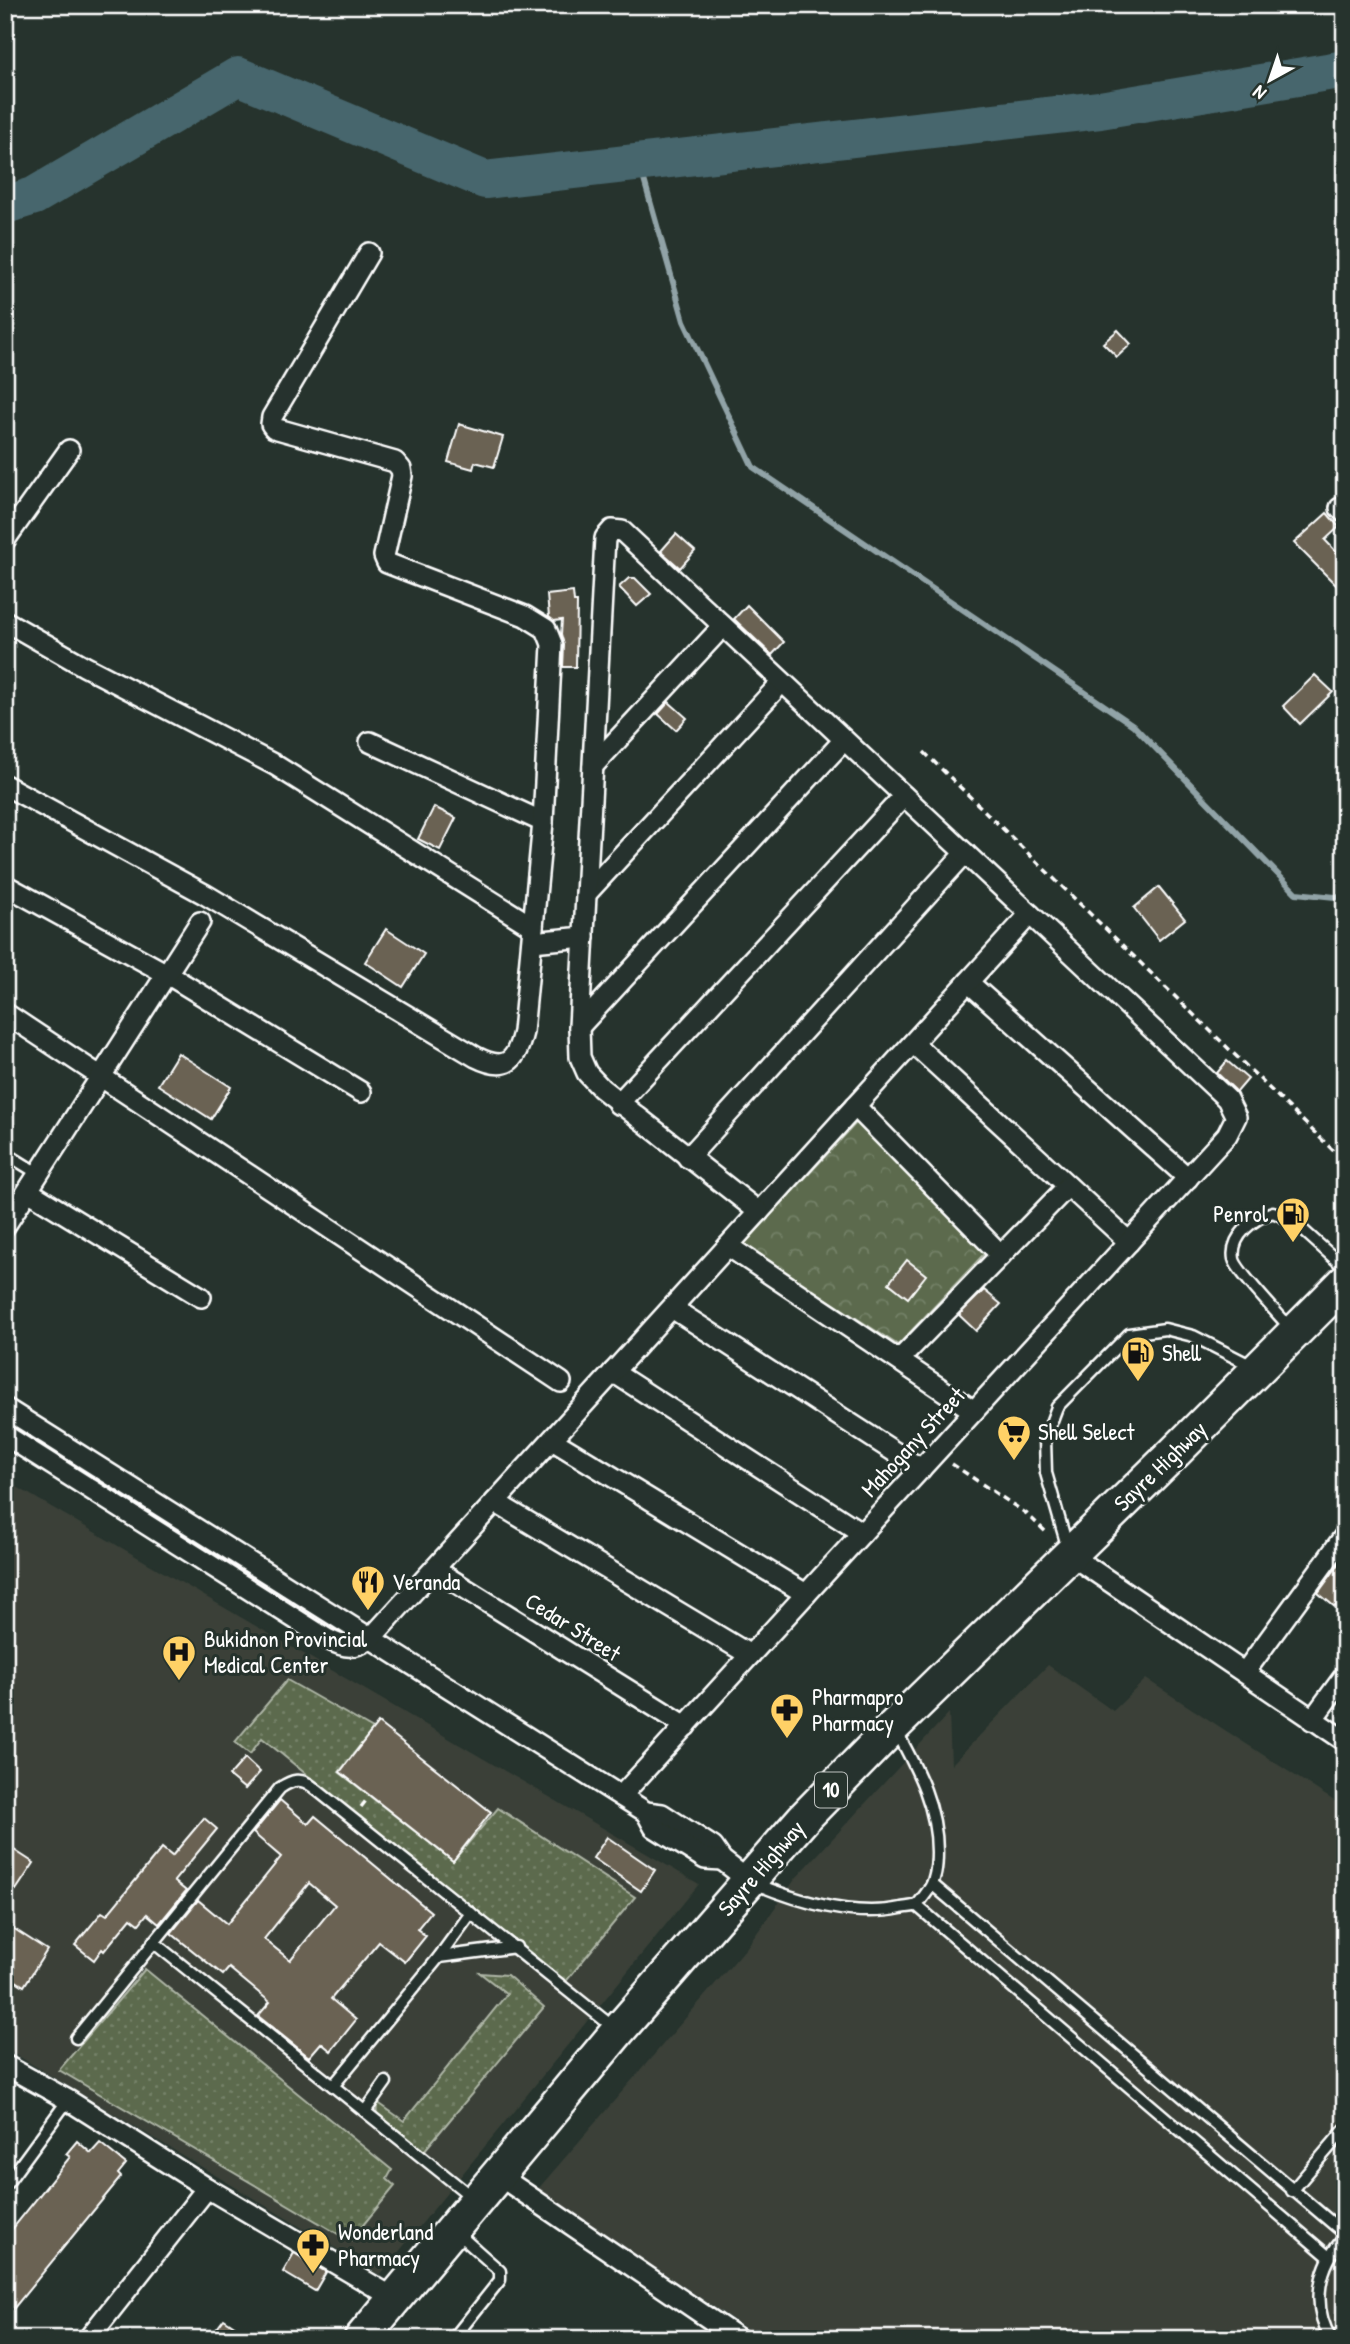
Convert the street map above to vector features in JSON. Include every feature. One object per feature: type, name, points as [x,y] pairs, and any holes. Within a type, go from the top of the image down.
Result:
[{"type":"highway","name":"Sayre Highway","points":[[361,2339],[618,2031],[838,1782],[1345,1282]]},
{"type":"street","points":[[5,785],[206,895],[491,1065],[512,1060],[519,1048],[523,1032],[543,822],[552,644],[546,629],[525,615],[387,563],[384,556],[402,476],[401,469],[395,462],[274,429],[271,425],[272,417],[369,253]]},
{"type":"street","points":[[5,540],[69,450]]},
{"type":"street","points":[[5,1435],[327,1639],[342,1647],[353,1648],[372,1637],[552,1440],[1030,914],[622,531],[615,529],[609,531],[605,538],[579,1027],[580,1057],[587,1073],[618,1104],[759,1212]]},
{"type":"street","points":[[5,621],[275,765],[532,934],[584,937]]},
{"type":"street","points":[[593,766],[723,626]]},
{"type":"street","points":[[586,894],[782,682]]},
{"type":"street","points":[[579,1027],[844,740]]},
{"type":"street","points":[[370,743],[543,822]]},
{"type":"street","points":[[618,1104],[904,796]]},
{"type":"street","points":[[688,1157],[965,853]]},
{"type":"street","points":[[5,885],[167,974],[361,1092]]},
{"type":"street","name":"Mahogany Street","points":[[621,1796],[1227,1135],[1236,1117],[1227,1099],[1030,914]]},
{"type":"street","points":[[5,1226],[200,922]]},
{"type":"street","points":[[968,982],[1188,1178]]},
{"type":"street","points":[[5,1013],[561,1382]]},
{"type":"street","points":[[913,1043],[1129,1242]]},
{"type":"street","points":[[855,1106],[1001,1255]]},
{"type":"street","points":[[899,1360],[1068,1186]]},
{"type":"street","points":[[28,1191],[201,1297]]},
{"type":"street","points":[[728,1246],[974,1411]]},
{"type":"street","points":[[672,1308],[921,1469]]},
{"type":"street","points":[[613,1372],[862,1533]]},
{"type":"street","points":[[5,1408],[646,1812],[654,1827],[705,1860],[722,1860],[749,1881]]},
{"type":"street","points":[[552,1440],[806,1594]]},
{"type":"street","points":[[495,1502],[750,1656]]},
{"type":"street","points":[[1245,1671],[1345,1535]]},
{"type":"street","points":[[1069,1554],[1345,1741]]},
{"type":"street","name":"Cedar Street","points":[[434,1569],[686,1726]]},
{"type":"street","points":[[1312,1720],[1345,1675]]},
{"type":"street","points":[[5,2065],[68,2100],[207,2188],[394,2298]]},
{"type":"street","points":[[498,2175],[739,2339]]},
{"type":"street","points":[[88,2339],[207,2188]]},
{"type":"lane","points":[[5,1153],[39,1174]]},
{"type":"lane","points":[[1294,1333],[1234,1261],[1234,1245],[1241,1232],[1261,1216],[1273,1212],[1294,1222],[1345,1268]]},
{"type":"lane","points":[[1069,1554],[1046,1473],[1045,1439],[1057,1406],[1129,1334],[1165,1329],[1193,1336],[1258,1369]]},
{"type":"lane","points":[[749,1881],[790,1898],[852,1909],[893,1910],[916,1905],[933,1885],[937,1864],[937,1839],[933,1809],[920,1774],[894,1726]]},
{"type":"lane","points":[[76,2038],[280,1788],[298,1780],[306,1781],[618,2031]]},
{"type":"lane","points":[[933,1885],[1345,2235],[1322,2271],[1319,2302],[1321,2317],[1331,2339]]},
{"type":"lane","points":[[916,1905],[1329,2257]]},
{"type":"lane","points":[[333,2086],[439,1957],[471,1913]]},
{"type":"lane","points":[[153,1942],[366,2110],[476,2201]]},
{"type":"lane","points":[[439,1957],[516,1947]]},
{"type":"lane","points":[[366,2110],[386,2082]]},
{"type":"lane","points":[[5,2186],[68,2100]]},
{"type":"lane","points":[[1293,2191],[1345,2129]]},
{"type":"lane","points":[[453,2229],[499,2271],[499,2280],[453,2339]]},
{"type":"path","points":[[924,752],[1345,1161]]},
{"type":"path","points":[[935,1453],[1027,1514],[1069,1554]]},
{"type":"shaded area","name":"Bukidnon Provincial Medical Center","points":[[5,1480],[699,1884],[380,2275],[5,2048]]},
{"type":"shaded area","points":[[1048,1665],[1113,1711],[1146,1679],[1345,1808],[1345,2339],[762,2339],[538,2189],[747,1947],[796,1878],[949,1713],[951,1765]]},
{"type":"green space","points":[[857,1122],[985,1253],[898,1345],[743,1245]]},
{"type":"green space","points":[[287,1680],[373,1729],[339,1772],[453,1861],[498,1808],[635,1897],[563,1985],[262,1738],[250,1754],[235,1742]]},
{"type":"green space","points":[[145,1969],[392,2170],[387,2179],[395,2186],[350,2241],[59,2070]]},
{"type":"green space","points":[[480,1973],[507,1975],[544,2007],[419,2157],[376,2124],[377,2102],[404,2121],[507,1994]]},
{"type":"building","points":[[1118,330],[1131,344],[1117,357],[1103,343]]},
{"type":"building","points":[[459,424],[503,437],[494,467],[475,462],[473,469],[448,462]]},
{"type":"building","points":[[1327,513],[1339,527],[1325,540],[1345,561],[1345,594],[1294,543]]},
{"type":"building","points":[[676,534],[695,551],[680,568],[661,551]]},
{"type":"building","points":[[629,578],[635,578],[651,594],[637,606],[619,587]]},
{"type":"building","points":[[573,592],[574,602],[577,602],[576,667],[563,667],[562,620],[554,621],[549,617],[547,595]]},
{"type":"building","points":[[747,605],[784,642],[772,655],[734,619]]},
{"type":"building","points":[[1315,675],[1333,692],[1300,724],[1283,706]]},
{"type":"building","points":[[669,702],[687,718],[676,730],[658,714]]},
{"type":"building","points":[[434,807],[456,818],[440,850],[418,839]]},
{"type":"building","points":[[1159,887],[1185,919],[1159,940],[1134,908]]},
{"type":"building","points":[[386,929],[424,954],[403,987],[365,962]]},
{"type":"building","points":[[178,1053],[231,1087],[211,1119],[158,1085]]},
{"type":"building","points":[[1227,1061],[1248,1079],[1237,1092],[1217,1073]]},
{"type":"building","points":[[907,1260],[926,1275],[908,1298],[889,1283]]},
{"type":"building","points":[[984,1290],[1001,1304],[976,1331],[959,1315]]},
{"type":"building","points":[[1345,1556],[1345,1595],[1335,1607],[1318,1593]]},
{"type":"building","points":[[378,1723],[491,1812],[453,1861],[340,1772]]},
{"type":"building","points":[[245,1758],[260,1772],[245,1789],[229,1776]]},
{"type":"building","points":[[280,1800],[308,1824],[315,1816],[431,1912],[417,1929],[426,1936],[405,1962],[379,1942],[331,1999],[356,2020],[331,2051],[321,2043],[309,2057],[258,2016],[270,2002],[229,1968],[223,1975],[171,1933],[198,1900],[227,1924],[281,1857],[253,1833]],"holes":[[[309,1883],[335,1905],[290,1960],[264,1939]]]},
{"type":"building","points":[[204,1818],[217,1829],[174,1881],[186,1891],[159,1924],[147,1914],[139,1924],[131,1918],[94,1960],[75,1945],[102,1912],[107,1915],[162,1848],[172,1856]]},
{"type":"building","points":[[607,1837],[655,1870],[641,1891],[593,1858]]},
{"type":"building","points":[[11,1848],[34,1863],[16,1890],[5,1883],[5,1857]]},
{"type":"building","points":[[5,1923],[47,1950],[24,1986],[5,1974]]},
{"type":"building","points":[[77,2141],[91,2153],[100,2143],[126,2164],[118,2174],[121,2177],[5,2319],[5,2238],[70,2157],[66,2154]]},
{"type":"building","points":[[294,2253],[326,2272],[315,2291],[283,2272]]},
{"type":"building","points":[[224,2319],[254,2339],[209,2339]]},
{"type":"waterway","points":[[5,205],[34,196],[238,76],[485,180],[1100,110],[1345,69]]},
{"type":"waterway","points":[[639,162],[684,321],[753,467],[1133,725],[1296,893],[1345,898]]},
{"type":"place","name":"Penrol","points":[[1293,1244]]},
{"type":"place","name":"Shell","points":[[1138,1383]]},
{"type":"place","name":"Shell Select","points":[[1014,1462]]},
{"type":"place","name":"Veranda","points":[[368,1612]]},
{"type":"place","name":"Bukidnon Provincial Medical Center","points":[[179,1682]]},
{"type":"place","name":"Pharmapro Pharmacy","points":[[787,1740]]},
{"type":"place","name":"Wonderland Pharmacy","points":[[313,2275]]}]
